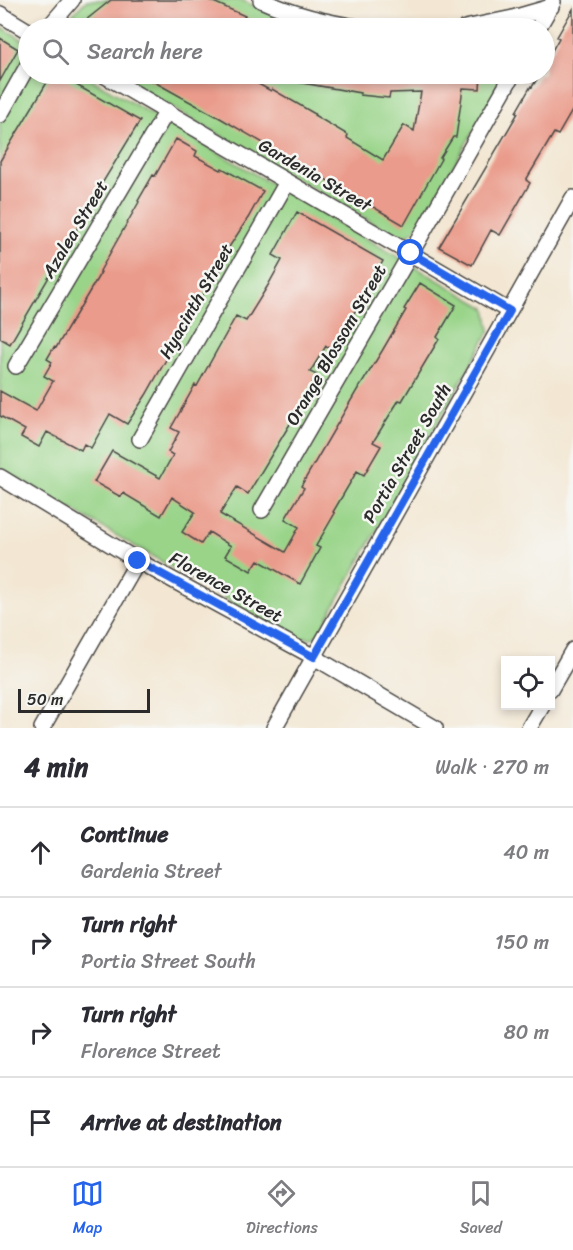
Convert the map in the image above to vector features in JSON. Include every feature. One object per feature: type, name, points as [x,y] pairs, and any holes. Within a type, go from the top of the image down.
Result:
[{"type":"street","points":[[57,18],[72,0]]},
{"type":"street","points":[[261,0],[312,18]]},
{"type":"street","points":[[513,18],[553,3]]},
{"type":"street","points":[[544,18],[553,3]]},
{"type":"street","points":[[0,14],[18,25]]},
{"type":"street","points":[[0,115],[18,84]]},
{"type":"street","name":"Gardenia Street","points":[[119,84],[510,311]]},
{"type":"street","name":"Orange Blossom Street","points":[[262,510],[507,84]]},
{"type":"street","name":"Azalea Street","points":[[16,366],[166,111]]},
{"type":"street","name":"Hyacinth Street","points":[[140,439],[287,182]]},
{"type":"street","name":"Portia Street South","points":[[274,728],[573,198]]},
{"type":"street","name":"Florence Street","points":[[0,477],[138,561],[314,657],[435,728]]},
{"type":"street","points":[[42,728],[138,561]]},
{"type":"street","points":[[555,681],[573,650]]},
{"type":"street","points":[[529,728],[539,710]]},
{"type":"green space","points":[[87,0],[241,0],[282,18],[69,18]]},
{"type":"green space","points":[[0,26],[18,37],[18,84],[99,84],[486,308],[490,330],[320,631],[310,639],[305,637],[303,640],[290,636],[0,468]]},
{"type":"green space","points":[[131,84],[500,84],[419,226],[409,234],[396,236]]},
{"type":"building","points":[[111,0],[209,0],[247,18],[88,18]]},
{"type":"building","points":[[573,9],[573,109],[558,135],[554,133],[526,180],[530,183],[500,235],[491,230],[472,265],[439,247],[518,113],[516,112],[531,86],[555,84],[555,45],[559,38],[557,37]]},
{"type":"building","points":[[0,38],[18,49],[0,81]]},
{"type":"building","points":[[46,84],[75,84],[140,121],[10,344],[0,338],[0,161]]},
{"type":"building","points":[[158,84],[258,84],[271,91],[272,89],[315,114],[348,135],[347,138],[383,160],[404,125],[414,131],[421,92],[390,93],[389,98],[360,95],[360,93],[308,84],[480,84],[480,89],[463,88],[456,137],[453,137],[440,158],[404,225]]},
{"type":"building","points":[[176,139],[197,151],[195,156],[263,191],[218,264],[223,266],[209,290],[206,289],[127,424],[110,414],[91,448],[84,444],[81,450],[47,432],[39,447],[21,437],[25,430],[0,416],[0,391],[36,411],[53,381],[44,376],[52,362],[47,359],[54,347],[56,348],[101,272],[138,201]]},
{"type":"building","points":[[297,212],[383,261],[333,350],[326,346],[310,372],[317,375],[248,494],[237,487],[220,514],[285,552],[299,527],[285,519],[304,488],[301,486],[420,283],[456,305],[437,337],[439,339],[402,401],[399,400],[373,442],[381,446],[364,475],[357,471],[333,512],[335,513],[316,546],[320,548],[300,584],[258,560],[251,571],[225,556],[231,546],[209,532],[201,544],[182,532],[195,512],[172,497],[161,516],[123,493],[121,497],[94,482],[112,451],[160,478],[173,455],[168,452],[179,432],[171,428],[236,316],[246,321],[267,287],[282,260],[273,255]]},
{"type":"route","points":[[138,561],[314,657],[510,311],[411,253]]}]
